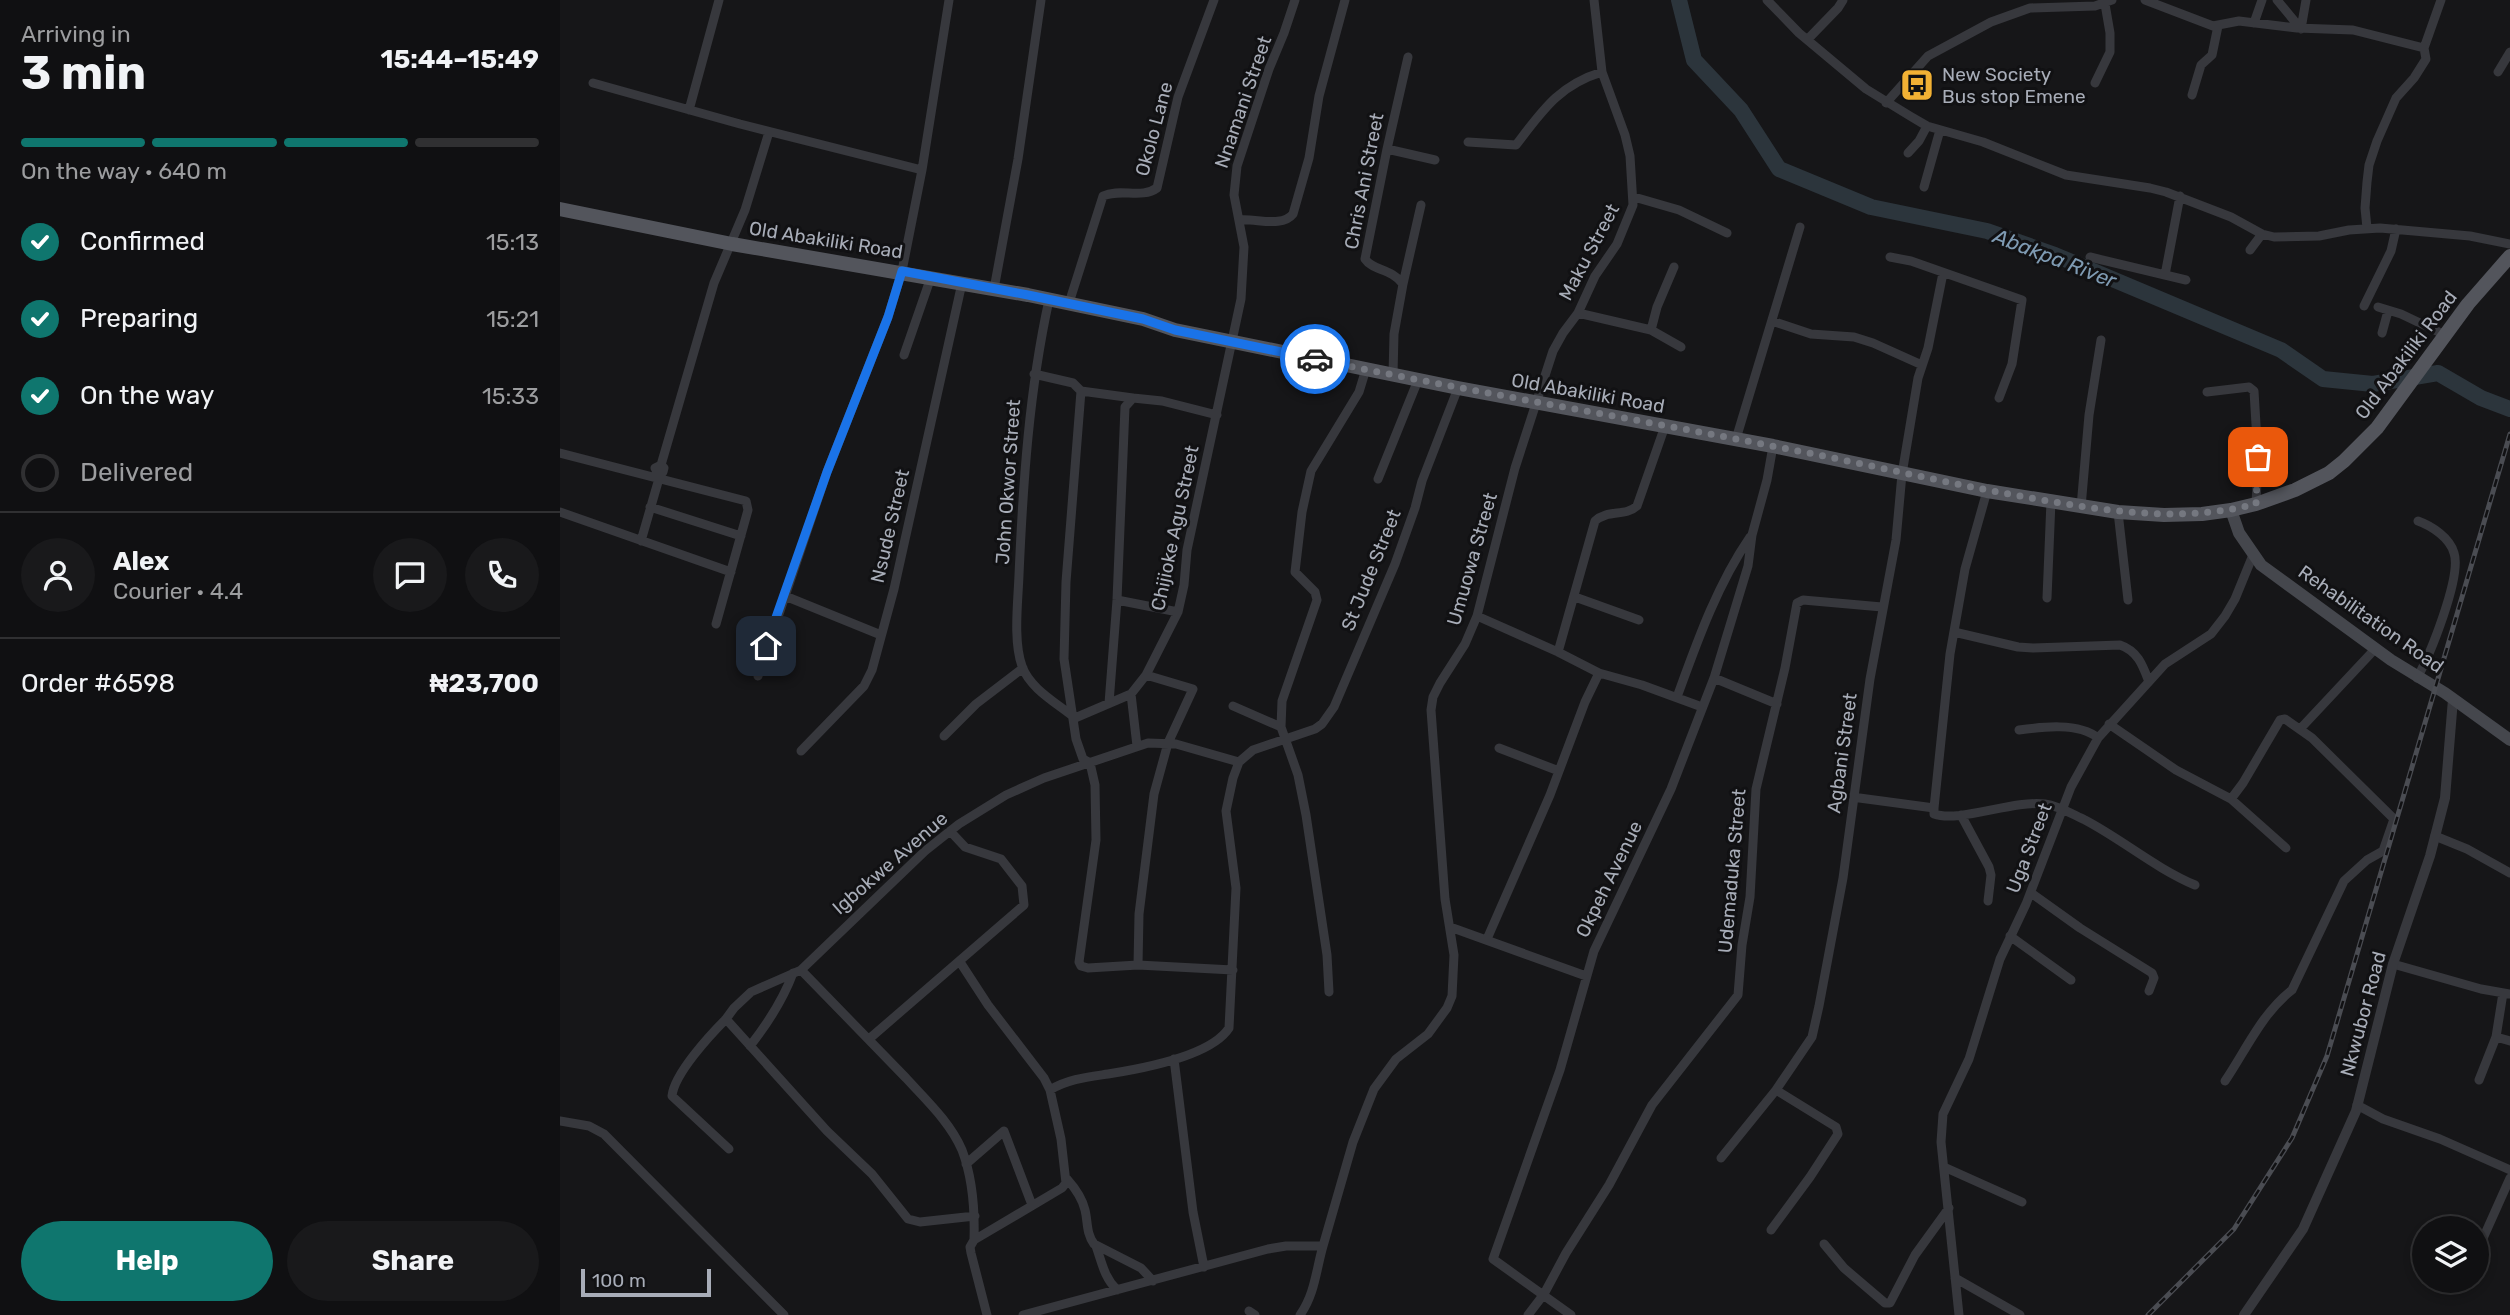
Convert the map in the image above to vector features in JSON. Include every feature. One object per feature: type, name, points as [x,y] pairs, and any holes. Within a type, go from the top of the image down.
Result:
[{"type":"main road","name":"Old Abakiliki Road","points":[[560,209],[732,244],[902,271],[1069,303],[1143,319],[1175,330],[1393,375],[1773,446],[1987,491],[2081,507],[2164,515],[2231,510],[2256,504],[2295,490],[2329,473],[2378,428],[2442,340],[2510,256]]},
{"type":"main road","name":"Rehabilitation Road","points":[[2231,510],[2239,533],[2253,555],[2269,571],[2375,649],[2453,699],[2510,740]]},
{"type":"street","points":[[690,110],[719,0]]},
{"type":"street","points":[[758,676],[827,472],[888,317],[902,271],[922,170],[949,0]]},
{"type":"street","points":[[994,289],[1018,159],[1041,0]]},
{"type":"street","name":"Okolo Lane","points":[[1069,303],[1103,196],[1151,192],[1157,188],[1178,97],[1214,0]]},
{"type":"street","name":"Nnamani Street","points":[[1233,341],[1239,313],[1244,247],[1234,195],[1237,166],[1295,0]]},
{"type":"street","points":[[1239,220],[1281,222],[1293,214],[1309,158],[1319,96],[1345,0]]},
{"type":"street","name":"Maku Street","points":[[1538,404],[1553,351],[1577,313],[1595,276],[1617,244],[1630,216],[1634,197],[1625,135],[1602,72],[1594,0]]},
{"type":"street","points":[[1767,0],[1799,33],[1886,103],[1927,126],[1983,142],[2066,175],[2150,188],[2231,217],[2262,234],[2274,237],[2319,236],[2367,228],[2470,236],[2510,244]]},
{"type":"street","points":[[1808,39],[1843,0]]},
{"type":"street","points":[[2145,0],[2158,7],[2218,26]]},
{"type":"street","points":[[2254,23],[2262,0]]},
{"type":"street","points":[[2277,0],[2301,29]]},
{"type":"street","points":[[2301,29],[2306,0]]},
{"type":"street","points":[[2367,228],[2365,208],[2369,165],[2396,98],[2426,59],[2424,48],[2441,0]]},
{"type":"street","points":[[1886,103],[1928,56],[2013,13],[2030,8],[2108,2],[2110,51],[2095,83]]},
{"type":"street","points":[[2192,95],[2201,65],[2211,55],[2221,23],[2239,21],[2301,29],[2353,30],[2424,48]]},
{"type":"street","points":[[2498,72],[2510,52]]},
{"type":"street","name":"Chris Ani Street","points":[[1403,285],[1392,272],[1368,264],[1365,259],[1408,57]]},
{"type":"street","points":[[1468,142],[1516,145],[1549,102],[1577,82],[1602,72]]},
{"type":"street","points":[[593,83],[769,132],[922,170]]},
{"type":"street","points":[[1908,153],[1927,126]]},
{"type":"street","points":[[1924,187],[1941,130]]},
{"type":"street","points":[[641,541],[714,283],[745,210],[769,132]]},
{"type":"street","points":[[1387,149],[1435,160]]},
{"type":"street","points":[[1634,197],[1690,215],[1727,233]]},
{"type":"street","points":[[2165,275],[2180,197]]},
{"type":"street","points":[[1393,375],[1394,334],[1421,205]]},
{"type":"street","points":[[1735,439],[1800,227]]},
{"type":"street","points":[[2364,306],[2391,251],[2396,229]]},
{"type":"street","points":[[2250,250],[2262,234]]},
{"type":"street","points":[[1890,257],[1911,261],[2022,300],[2012,364],[1999,398]]},
{"type":"street","points":[[2090,257],[2186,280]]},
{"type":"street","points":[[1651,330],[1674,267]]},
{"type":"street","name":"Agbani Street","points":[[1776,1090],[1812,1037],[1843,878],[1852,797],[1882,607],[1896,540],[1902,474],[1922,365],[1943,273]]},
{"type":"street","points":[[904,355],[931,277]]},
{"type":"street","name":"Nsude Street","points":[[801,751],[864,686],[872,670],[930,432],[962,283]]},
{"type":"street","name":"John Okwor Street","points":[[1023,668],[1018,593],[1028,432],[1034,374],[1049,300]]},
{"type":"street","points":[[2378,307],[2401,314],[2442,340]]},
{"type":"street","points":[[2382,333],[2388,311]]},
{"type":"street","points":[[1577,313],[1651,330],[1681,347]]},
{"type":"street","points":[[1772,321],[1811,334],[1854,337],[1922,365]]},
{"type":"street","points":[[2081,507],[2088,415],[2101,340]]},
{"type":"street","name":"Chijioke Agu Street","points":[[1132,694],[1146,675],[1178,612],[1187,550],[1233,341]]},
{"type":"street","points":[[1329,992],[1327,955],[1306,815],[1298,775],[1281,727],[1282,702],[1317,600],[1315,592],[1296,572],[1306,488],[1311,471],[1323,449],[1359,393],[1366,369]]},
{"type":"street","points":[[1034,374],[1073,383],[1081,391],[1162,401],[1217,415]]},
{"type":"street","points":[[1378,479],[1418,380]]},
{"type":"street","points":[[2207,392],[2249,387],[2254,391],[2258,468],[2256,504]]},
{"type":"street","name":"St Jude Street","points":[[1239,762],[1253,750],[1315,729],[1334,707],[1395,564],[1422,481],[1458,388]]},
{"type":"street","points":[[1081,391],[1066,582],[1064,659],[1075,718],[1076,739],[1083,760],[1090,763],[1095,785],[1096,840],[1079,962],[1081,966],[1088,968],[1138,964],[1233,970]]},
{"type":"street","points":[[1109,703],[1117,600],[1122,421],[1125,407],[1133,398]]},
{"type":"street","name":"Umuowa Street","points":[[1300,1315],[1309,1302],[1353,1142],[1374,1089],[1396,1059],[1428,1034],[1451,1001],[1454,974],[1450,927],[1444,899],[1431,710],[1433,697],[1465,644],[1477,616],[1515,468],[1538,404]]},
{"type":"street","points":[[1558,652],[1595,520],[1604,514],[1629,512],[1637,506],[1665,426]]},
{"type":"street","points":[[1477,616],[1599,673],[1702,707],[1714,678],[1748,566],[1752,535],[1773,446]]},
{"type":"street","points":[[560,453],[660,473],[746,501],[748,510],[716,624]]},
{"type":"street","points":[[1987,491],[1965,569],[1954,632],[1934,808],[1937,815],[1961,815],[2002,806],[2045,804],[2062,809],[2119,839],[2173,876],[2195,885]]},
{"type":"street","points":[[2047,598],[2051,501]]},
{"type":"street","points":[[650,507],[741,536]]},
{"type":"street","points":[[560,512],[731,572]]},
{"type":"street","points":[[2118,512],[2128,600]]},
{"type":"street","points":[[2417,678],[2436,638],[2456,561],[2450,544],[2437,531],[2418,521]]},
{"type":"street","points":[[1677,697],[1712,608],[1736,558],[1752,535]]},
{"type":"street","name":"Uga Street","points":[[1959,1315],[1941,1142],[1943,1114],[1969,1059],[2000,959],[2031,893],[2071,787],[2098,738],[2165,664],[2211,634],[2225,616],[2253,555]]},
{"type":"street","points":[[785,596],[881,635]]},
{"type":"street","points":[[1575,597],[1639,620]]},
{"type":"street","points":[[1117,600],[1178,612]]},
{"type":"street","name":"Udemaduka Street","points":[[1528,1315],[1544,1294],[1566,1253],[1609,1185],[1652,1105],[1738,995],[1742,945],[1750,897],[1756,789],[1777,704],[1797,603],[1803,600],[1882,607]]},
{"type":"street","points":[[1954,632],[2026,648],[2120,645],[2129,648],[2137,656],[2149,682]]},
{"type":"street","points":[[2301,729],[2375,649]]},
{"type":"street","points":[[944,736],[976,704],[1023,668],[1036,687],[1075,718]]},
{"type":"street","points":[[1488,939],[1599,673]]},
{"type":"street","points":[[1138,964],[1139,914],[1154,794],[1168,743],[1193,689],[1146,675]]},
{"type":"street","points":[[1714,678],[1777,704]]},
{"type":"street","points":[[1075,718],[1132,694],[1137,746]]},
{"type":"street","name":"Nkwubor Road","points":[[2244,1315],[2303,1230],[2346,1138],[2393,964],[2435,836],[2448,777],[2453,699]]},
{"type":"street","points":[[1233,706],[1281,727]]},
{"type":"street","name":"Okpeh Avenue","points":[[1544,1294],[1493,1259],[1560,1070],[1586,976],[1604,928],[1671,789],[1690,746],[1702,707]]},
{"type":"street","points":[[2225,1081],[2264,1019],[2280,999],[2292,990],[2344,881],[2367,860],[2383,851],[2394,818],[2301,729],[2285,719],[2280,720],[2244,783],[2231,799]]},
{"type":"street","points":[[2109,724],[2176,769],[2231,799],[2286,848]]},
{"type":"street","points":[[2019,730],[2036,727],[2076,730],[2098,738]]},
{"type":"street","points":[[1051,1090],[1078,1079],[1174,1059],[1217,1042],[1229,1028],[1236,888],[1226,811],[1239,762],[1168,743]]},
{"type":"street","name":"Igbokwe Avenue","points":[[797,971],[950,831],[1006,795],[1044,778],[1137,746],[1168,743]]},
{"type":"street","points":[[1499,748],[1559,771]]},
{"type":"street","points":[[1852,797],[1934,808]]},
{"type":"street","points":[[1961,815],[1989,867],[1988,901]]},
{"type":"street","points":[[869,1039],[1024,905],[1022,886],[1001,859],[965,848],[950,831]]},
{"type":"street","points":[[2435,836],[2467,849],[2510,873]]},
{"type":"street","points":[[2031,893],[2080,928],[2152,973],[2154,978],[2149,991]]},
{"type":"street","points":[[1450,927],[1586,976]]},
{"type":"street","points":[[2010,936],[2071,980]]},
{"type":"street","points":[[960,962],[1051,1090],[1067,1179],[1077,1189],[1085,1209],[1089,1238],[1096,1246],[1141,1268],[1153,1281]]},
{"type":"street","points":[[2393,964],[2506,994],[2496,1037],[2479,1080]]},
{"type":"street","points":[[729,1149],[672,1096],[676,1082],[704,1042],[751,992],[797,971]]},
{"type":"street","points":[[797,971],[869,1039],[951,1128],[971,1177],[975,1216],[974,1240],[970,1247],[987,1315]]},
{"type":"street","points":[[750,1046],[764,1028],[797,971]]},
{"type":"street","points":[[726,1019],[827,1131],[872,1174],[908,1219],[920,1222],[975,1216]]},
{"type":"street","points":[[2496,1037],[2510,1041]]},
{"type":"street","points":[[1174,1059],[1193,1212],[1204,1267]]},
{"type":"street","points":[[1721,1158],[1776,1090],[1836,1127],[1836,1137],[1771,1230]]},
{"type":"street","points":[[2357,1105],[2383,1119],[2440,1139],[2510,1170]]},
{"type":"street","points":[[560,1121],[589,1126],[604,1134],[784,1315]]},
{"type":"street","points":[[966,1164],[1004,1131],[1032,1205]]},
{"type":"street","points":[[1944,1167],[2022,1202]]},
{"type":"street","points":[[2489,1225],[2510,1178]]},
{"type":"street","points":[[974,1240],[1062,1188],[1067,1179]]},
{"type":"street","points":[[1824,1244],[1844,1268],[1885,1303],[1890,1303],[1915,1255],[1949,1208]]},
{"type":"street","points":[[1096,1246],[1109,1283],[1117,1290]]},
{"type":"street","points":[[1023,1315],[1268,1249],[1323,1246]]},
{"type":"street","points":[[1955,1278],[2020,1315]]},
{"type":"street","points":[[1544,1294],[1571,1315]]},
{"type":"waterway","name":"Abakpa River","points":[[1679,0],[1694,60],[1741,110],[1779,169],[1871,207],[1987,231],[2055,255],[2281,350],[2323,379],[2373,384],[2438,373],[2481,398],[2510,409]]},
{"type":"railway","points":[[2148,1315],[2234,1229],[2292,1138],[2327,1056],[2510,434]]},
{"type":"way so far","points":[[1315,359],[1538,404],[1773,446],[1987,491],[2118,512],[2202,514],[2256,504],[2258,457]]},
{"type":"place","name":"New Society Bus stop Emene","points":[[1917,85]]},
{"type":"route","points":[[766,646],[827,472],[888,317],[902,271],[1069,303],[1143,319],[1175,330],[1315,359]]}]
